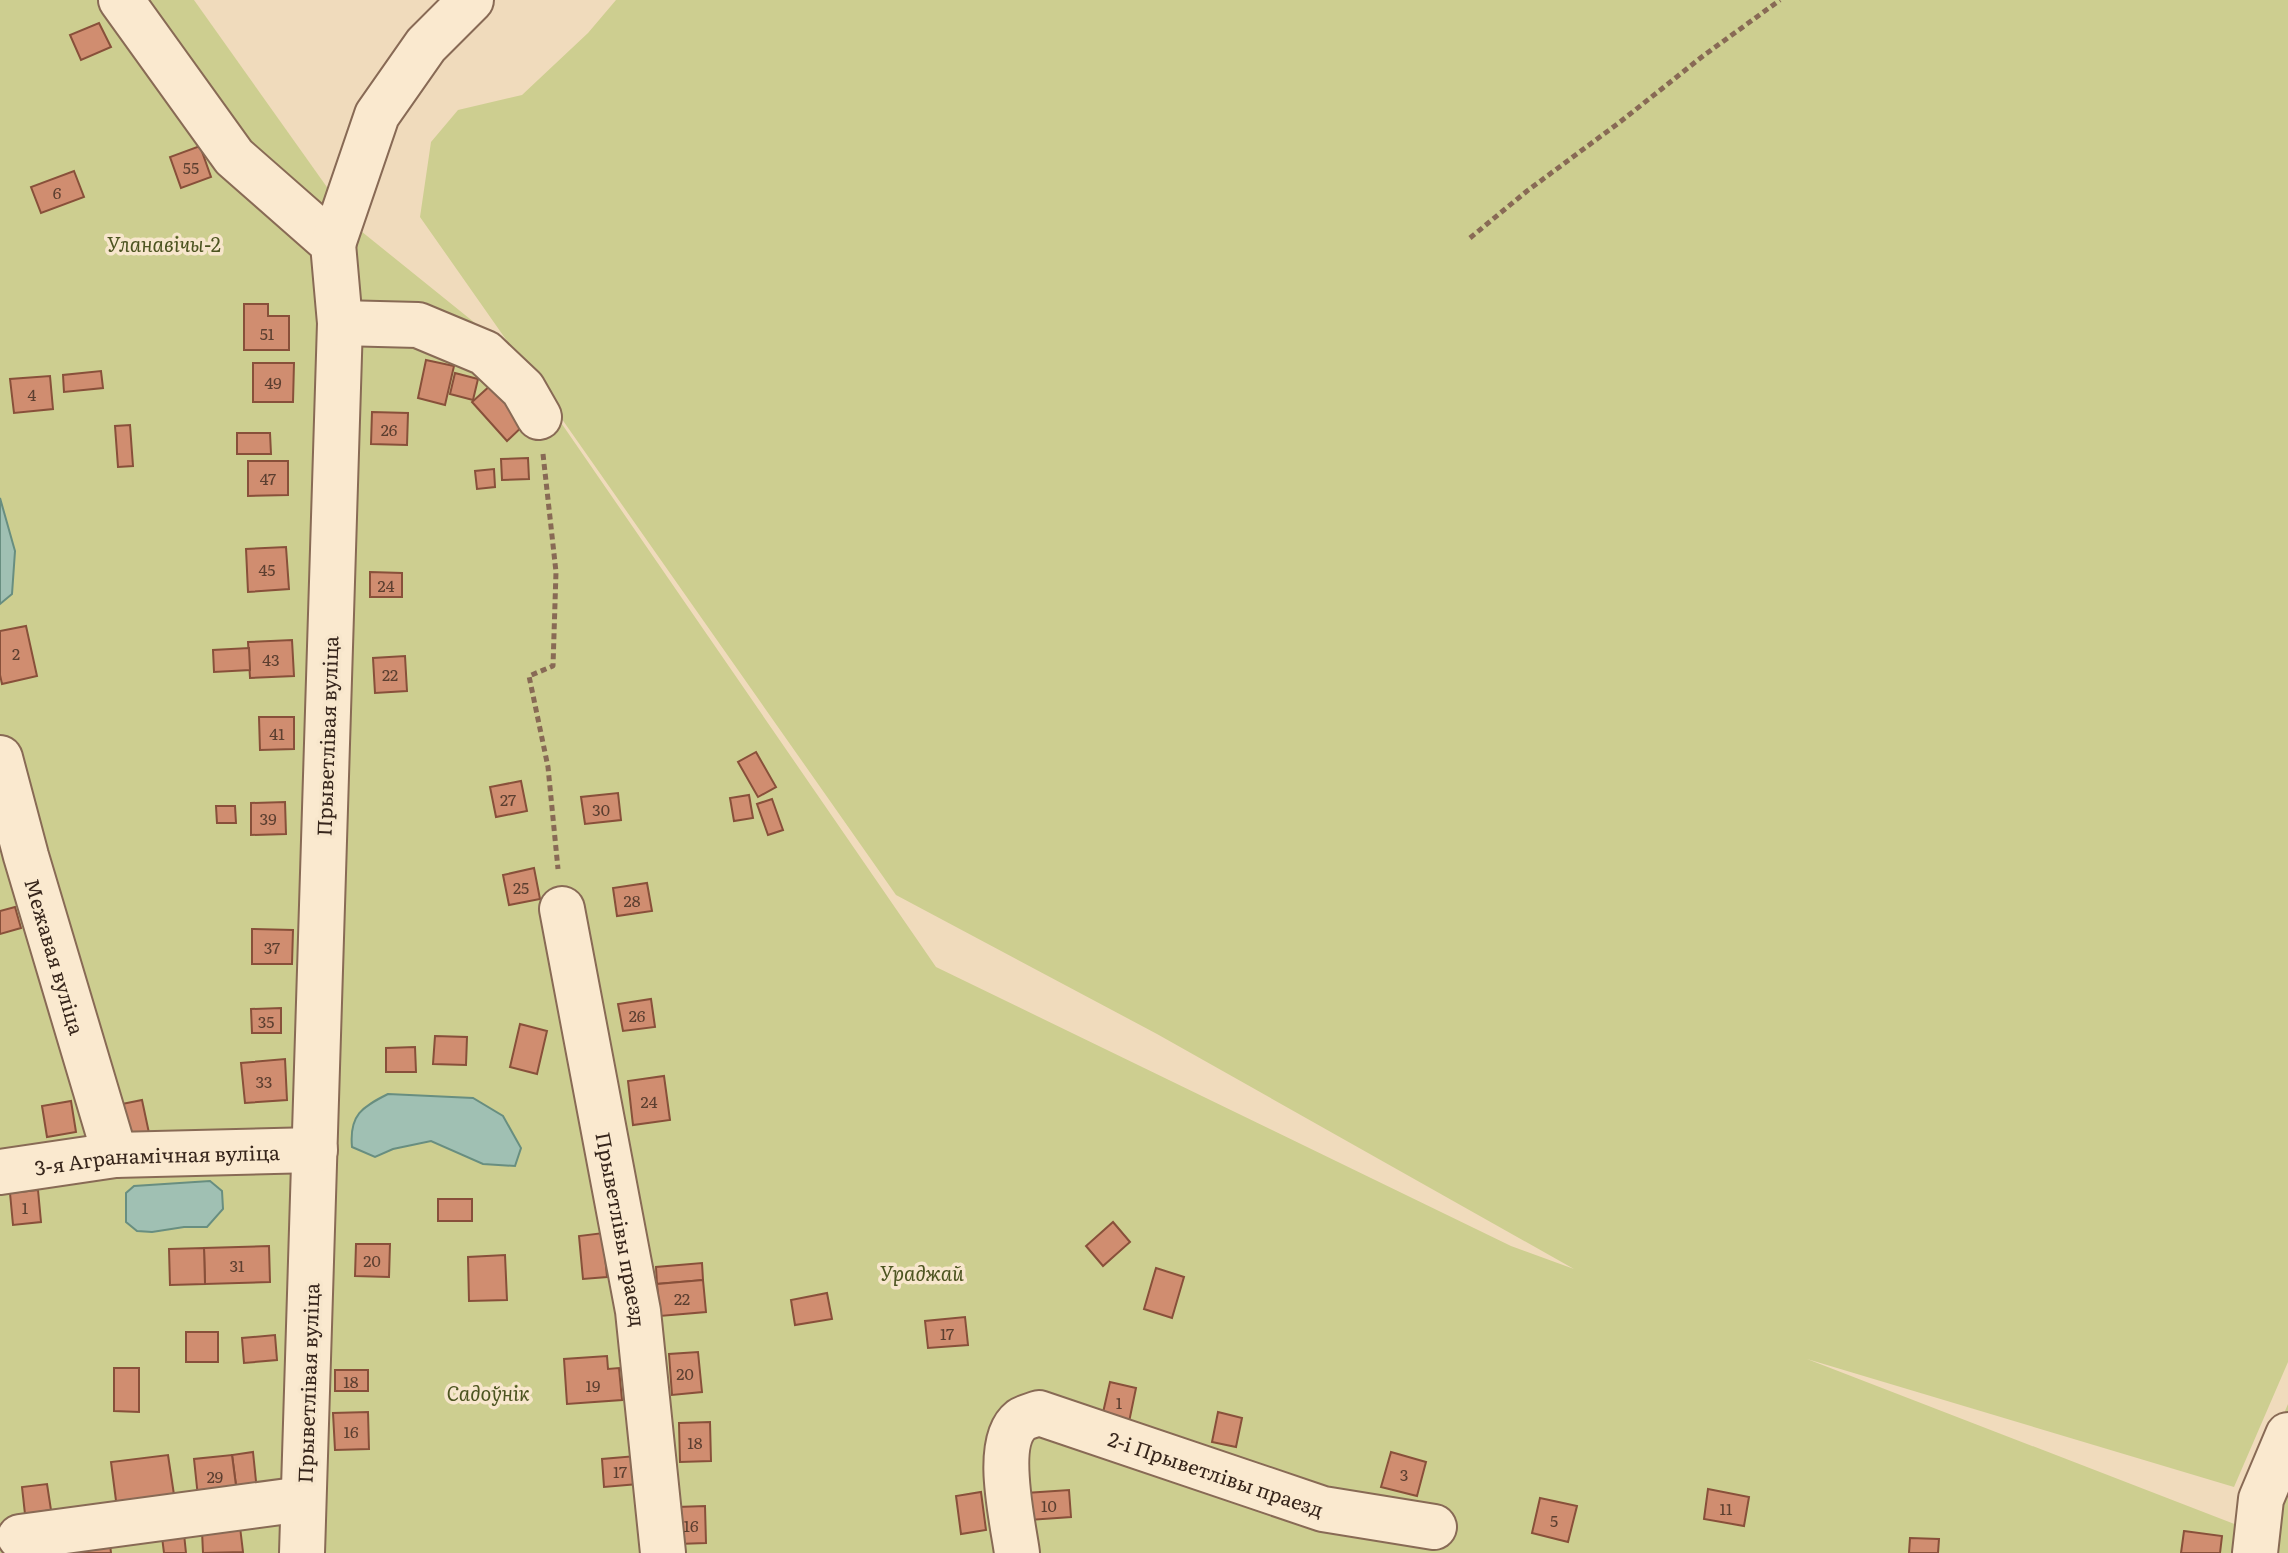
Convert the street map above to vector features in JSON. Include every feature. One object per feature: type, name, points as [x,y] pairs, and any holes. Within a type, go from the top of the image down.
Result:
[{"type":"street","points":[[121,0],[234,157],[333,244],[377,115],[426,45],[471,0]]},
{"type":"street","name":"Прыветлівая вуліца","points":[[302,1553],[340,323],[333,244]]},
{"type":"street","points":[[340,323],[418,325],[485,353],[523,389],[539,417]]},
{"type":"street","name":"Межавая вуліца","points":[[0,758],[115,1155]]},
{"type":"street","name":"Прыветлівы праезд","points":[[562,909],[638,1311],[663,1553]]},
{"type":"street","name":"3-я Агранамічная вуліца","points":[[0,1172],[115,1155],[315,1150]]},
{"type":"street","name":"2-і Прыветлівы праезд","points":[[1017,1553],[1006,1461],[1011,1435],[1021,1420],[1039,1413],[1323,1509],[1434,1527]]},
{"type":"street","points":[[2255,1553],[2275,1500],[2288,1435]]},
{"type":"street","points":[[20,1537],[303,1499]]},
{"type":"path","points":[[1470,238],[1527,191],[1780,0]]},
{"type":"path","points":[[539,417],[556,572],[553,666],[529,676],[548,767],[562,909]]},
{"type":"green space","name":"Уланавічы-2","points":[[0,0],[194,0],[329,190],[293,1553],[0,1553]]},
{"type":"green space","points":[[616,0],[2288,0],[2288,1362],[2234,1487],[1807,1359],[2237,1525],[2288,1404],[2288,1553],[319,1553],[334,1232],[351,223],[506,348],[544,398],[936,967],[1511,1246],[1574,1269],[1157,1034],[896,895],[420,217],[431,142],[458,110],[522,95],[588,33]]},
{"type":"shaded area","points":[[0,498],[15,551],[12,594],[0,604]]},
{"type":"shaded area","points":[[388,1094],[473,1098],[503,1116],[521,1148],[515,1166],[483,1164],[431,1141],[393,1149],[375,1157],[352,1147],[353,1127],[359,1113]]},
{"type":"shaded area","points":[[210,1181],[222,1191],[223,1209],[207,1227],[152,1232],[137,1231],[126,1222],[126,1193],[134,1186]]},
{"type":"building","points":[[99,23],[111,47],[81,60],[70,35]]},
{"type":"building","points":[[200,146],[211,177],[181,188],[170,157]]},
{"type":"building","points":[[74,171],[84,197],[41,213],[31,187]]},
{"type":"building","points":[[244,304],[268,304],[268,316],[289,316],[289,350],[244,350]]},
{"type":"building","points":[[426,360],[454,366],[445,405],[418,398]]},
{"type":"building","points":[[253,363],[294,363],[293,402],[253,402]]},
{"type":"building","points":[[101,371],[103,388],[64,392],[63,375]]},
{"type":"building","points":[[455,373],[478,379],[473,400],[450,394]]},
{"type":"building","points":[[50,376],[53,409],[14,413],[10,379]]},
{"type":"building","points":[[492,384],[527,422],[507,441],[472,402]]},
{"type":"building","points":[[372,412],[408,413],[407,445],[371,444]]},
{"type":"building","points":[[130,425],[133,466],[118,467],[115,426]]},
{"type":"building","points":[[237,433],[270,433],[271,454],[237,454]]},
{"type":"building","points":[[528,458],[529,479],[502,480],[501,459]]},
{"type":"building","points":[[248,461],[288,461],[288,495],[248,496]]},
{"type":"building","points":[[494,469],[495,487],[477,489],[475,471]]},
{"type":"building","points":[[286,547],[289,589],[248,592],[246,549]]},
{"type":"building","points":[[370,572],[402,573],[402,597],[370,597]]},
{"type":"building","points":[[26,626],[37,676],[2,684],[0,631]]},
{"type":"building","points":[[292,640],[294,676],[250,678],[248,642]]},
{"type":"building","points":[[249,648],[250,670],[214,672],[213,650]]},
{"type":"building","points":[[405,656],[407,691],[375,693],[373,658]]},
{"type":"building","points":[[259,717],[294,717],[294,749],[260,750]]},
{"type":"building","points":[[756,752],[776,787],[758,797],[738,762]]},
{"type":"building","points":[[521,781],[527,811],[496,817],[490,787]]},
{"type":"building","points":[[618,793],[621,820],[585,824],[581,797]]},
{"type":"building","points":[[749,795],[753,818],[734,821],[730,798]]},
{"type":"building","points":[[772,799],[783,830],[768,835],[757,804]]},
{"type":"building","points":[[285,802],[286,834],[251,835],[251,803]]},
{"type":"building","points":[[216,806],[235,806],[236,823],[217,823]]},
{"type":"building","points":[[534,868],[540,899],[509,905],[503,875]]},
{"type":"building","points":[[647,883],[652,911],[617,916],[613,888]]},
{"type":"building","points":[[15,907],[21,928],[0,934],[0,911]]},
{"type":"building","points":[[252,929],[293,930],[292,964],[252,964]]},
{"type":"building","points":[[651,999],[655,1027],[623,1031],[618,1004]]},
{"type":"building","points":[[281,1008],[281,1033],[252,1033],[251,1009]]},
{"type":"building","points":[[520,1024],[547,1031],[537,1074],[510,1067]]},
{"type":"building","points":[[435,1036],[467,1037],[466,1065],[433,1064]]},
{"type":"building","points":[[415,1047],[416,1072],[386,1072],[386,1048]]},
{"type":"building","points":[[285,1059],[287,1100],[245,1103],[241,1063]]},
{"type":"building","points":[[664,1076],[670,1120],[633,1125],[628,1081]]},
{"type":"building","points":[[142,1100],[149,1133],[130,1137],[122,1104]]},
{"type":"building","points":[[71,1101],[76,1132],[47,1137],[42,1106]]},
{"type":"building","points":[[38,1190],[41,1222],[13,1225],[10,1193]]},
{"type":"building","points":[[438,1199],[472,1199],[472,1221],[438,1221]]},
{"type":"building","points":[[1113,1222],[1130,1242],[1103,1266],[1086,1246]]},
{"type":"building","points":[[603,1233],[607,1277],[583,1279],[579,1236]]},
{"type":"building","points":[[356,1244],[390,1244],[389,1277],[355,1276]]},
{"type":"building","points":[[269,1246],[270,1282],[205,1284],[204,1248]]},
{"type":"building","points":[[204,1248],[205,1284],[170,1285],[169,1249]]},
{"type":"building","points":[[505,1255],[507,1300],[469,1301],[468,1257]]},
{"type":"building","points":[[702,1263],[703,1280],[657,1284],[656,1267]]},
{"type":"building","points":[[1156,1268],[1184,1277],[1172,1318],[1144,1309]]},
{"type":"building","points":[[703,1280],[706,1312],[660,1316],[657,1284]]},
{"type":"building","points":[[827,1293],[832,1319],[795,1325],[791,1300]]},
{"type":"building","points":[[965,1317],[968,1345],[928,1348],[925,1321]]},
{"type":"building","points":[[186,1332],[218,1332],[218,1362],[186,1362]]},
{"type":"building","points":[[275,1335],[277,1360],[244,1363],[242,1338]]},
{"type":"building","points":[[698,1352],[702,1392],[672,1395],[669,1354]]},
{"type":"building","points":[[607,1356],[608,1369],[619,1368],[622,1400],[567,1404],[564,1359]]},
{"type":"building","points":[[114,1368],[139,1368],[139,1412],[114,1411]]},
{"type":"building","points":[[335,1370],[368,1370],[368,1391],[335,1391]]},
{"type":"building","points":[[1110,1382],[1136,1388],[1129,1422],[1102,1417]]},
{"type":"building","points":[[368,1412],[369,1449],[335,1450],[333,1413]]},
{"type":"building","points":[[1218,1412],[1242,1418],[1236,1447],[1212,1442]]},
{"type":"building","points":[[710,1422],[711,1461],[680,1462],[679,1423]]},
{"type":"building","points":[[253,1452],[257,1491],[237,1493],[232,1455]]},
{"type":"building","points":[[1391,1452],[1426,1462],[1417,1496],[1381,1487]]},
{"type":"building","points":[[168,1455],[176,1508],[118,1516],[111,1462]]},
{"type":"building","points":[[232,1455],[237,1493],[198,1497],[194,1459]]},
{"type":"building","points":[[636,1456],[638,1484],[604,1487],[602,1459]]},
{"type":"building","points":[[47,1484],[51,1510],[25,1514],[22,1487]]},
{"type":"building","points":[[1708,1489],[1749,1497],[1744,1526],[1704,1519]]},
{"type":"building","points":[[1069,1490],[1071,1517],[1029,1520],[1026,1493]]},
{"type":"building","points":[[981,1492],[986,1530],[961,1534],[956,1496]]},
{"type":"building","points":[[1540,1498],[1577,1506],[1568,1542],[1532,1533]]},
{"type":"building","points":[[705,1506],[706,1543],[678,1544],[677,1507]]},
{"type":"building","points":[[240,1527],[243,1552],[203,1553],[202,1531]]},
{"type":"building","points":[[2184,1531],[2222,1536],[2220,1553],[2181,1553]]},
{"type":"building","points":[[184,1534],[186,1553],[164,1553],[162,1537]]},
{"type":"building","points":[[1910,1538],[1939,1539],[1938,1553],[1909,1553]]},
{"type":"building","points":[[110,1544],[111,1553],[80,1553],[79,1548]]},
{"type":"park label","name":"Ураджай","points":[[922,1272]]},
{"type":"park label","name":"Садоўнік","points":[[488,1392]]}]
